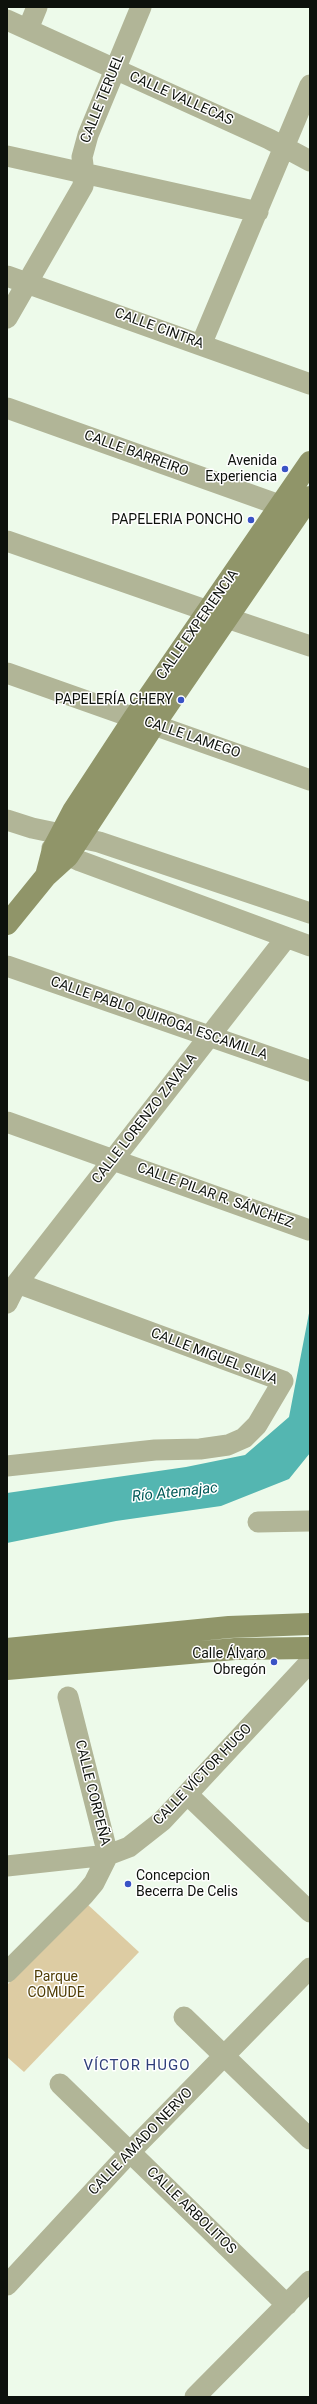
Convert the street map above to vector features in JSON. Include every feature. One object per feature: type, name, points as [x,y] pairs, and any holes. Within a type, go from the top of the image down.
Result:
[{"type":"street","points":[[28,29],[37,7]]},
{"type":"street","name":"CALLE TERUEL","points":[[7,318],[17,279],[78,196],[83,186],[84,173],[82,157],[84,147],[141,7]]},
{"type":"street","name":"CALLE VALLECAS","points":[[7,20],[310,161]]},
{"type":"street","points":[[201,345],[310,85]]},
{"type":"street","points":[[7,156],[258,212]]},
{"type":"street","name":"CALLE CINTRA","points":[[17,279],[310,384]]},
{"type":"street","name":"CALLE BARREIRO","points":[[7,408],[300,508]]},
{"type":"street","name":"CALLE EXPERIENCIA","points":[[7,924],[46,876],[144,721],[217,614],[300,508],[310,462]]},
{"type":"street","points":[[7,541],[310,646]]},
{"type":"street","name":"CALLE LAMEGO","points":[[7,673],[310,780]]},
{"type":"street","points":[[7,820],[32,828],[286,938],[310,946]]},
{"type":"street","points":[[66,844],[98,842],[310,913]]},
{"type":"street","name":"CALLE LORENZO ZAVALA","points":[[7,1303],[17,1283],[286,938]]},
{"type":"street","name":"CALLE PABLO QUIROGA ESCAMILLA","points":[[7,966],[310,1072]]},
{"type":"street","name":"CALLE PILAR R. SÁNCHEZ","points":[[7,1122],[309,1230]]},
{"type":"street","name":"CALLE MIGUEL SILVA","points":[[7,1466],[155,1450],[200,1449],[228,1445],[244,1438],[257,1425],[283,1381],[17,1283]]},
{"type":"street","points":[[258,1522],[310,1521]]},
{"type":"street","points":[[7,1649],[229,1627],[310,1624]]},
{"type":"street","points":[[7,1669],[235,1648],[310,1648]]},
{"type":"street","name":"CALLE VÍCTOR HUGO","points":[[7,1866],[108,1856],[129,1847],[162,1821],[310,1662]]},
{"type":"street","name":"CALLE CORPEÑA","points":[[7,1972],[84,1895],[94,1883],[108,1856],[68,1696]]},
{"type":"street","points":[[187,1794],[310,1912]]},
{"type":"street","name":"CALLE AMADO NERVO","points":[[7,2285],[130,2152],[310,1968]]},
{"type":"street","points":[[184,2017],[310,2138]]},
{"type":"street","name":"CALLE ARBOLITOS","points":[[60,2084],[287,2305]]},
{"type":"street","points":[[195,2397],[310,2281]]},
{"type":"green space","name":"Parque COMUDE","points":[[86,1903],[139,1952],[24,2072],[7,2057],[7,1985]]},
{"type":"water","name":"Río Atemajac","points":[[310,1308],[310,1453],[289,1479],[221,1506],[116,1521],[7,1543],[7,1493],[186,1467],[245,1455],[289,1417]]},
{"type":"place","name":"Avenida Experiencia","points":[[285,469]]},
{"type":"place","name":"PAPELERIA PONCHO","points":[[251,520]]},
{"type":"place","name":"PAPELERÍA CHERY","points":[[181,700]]},
{"type":"place","name":"Calle Álvaro Obregón","points":[[274,1662]]},
{"type":"place","name":"Concepcion Becerra De Celis","points":[[128,1884]]},
{"type":"district","name":"VÍCTOR HUGO","points":[[137,2066]]}]
